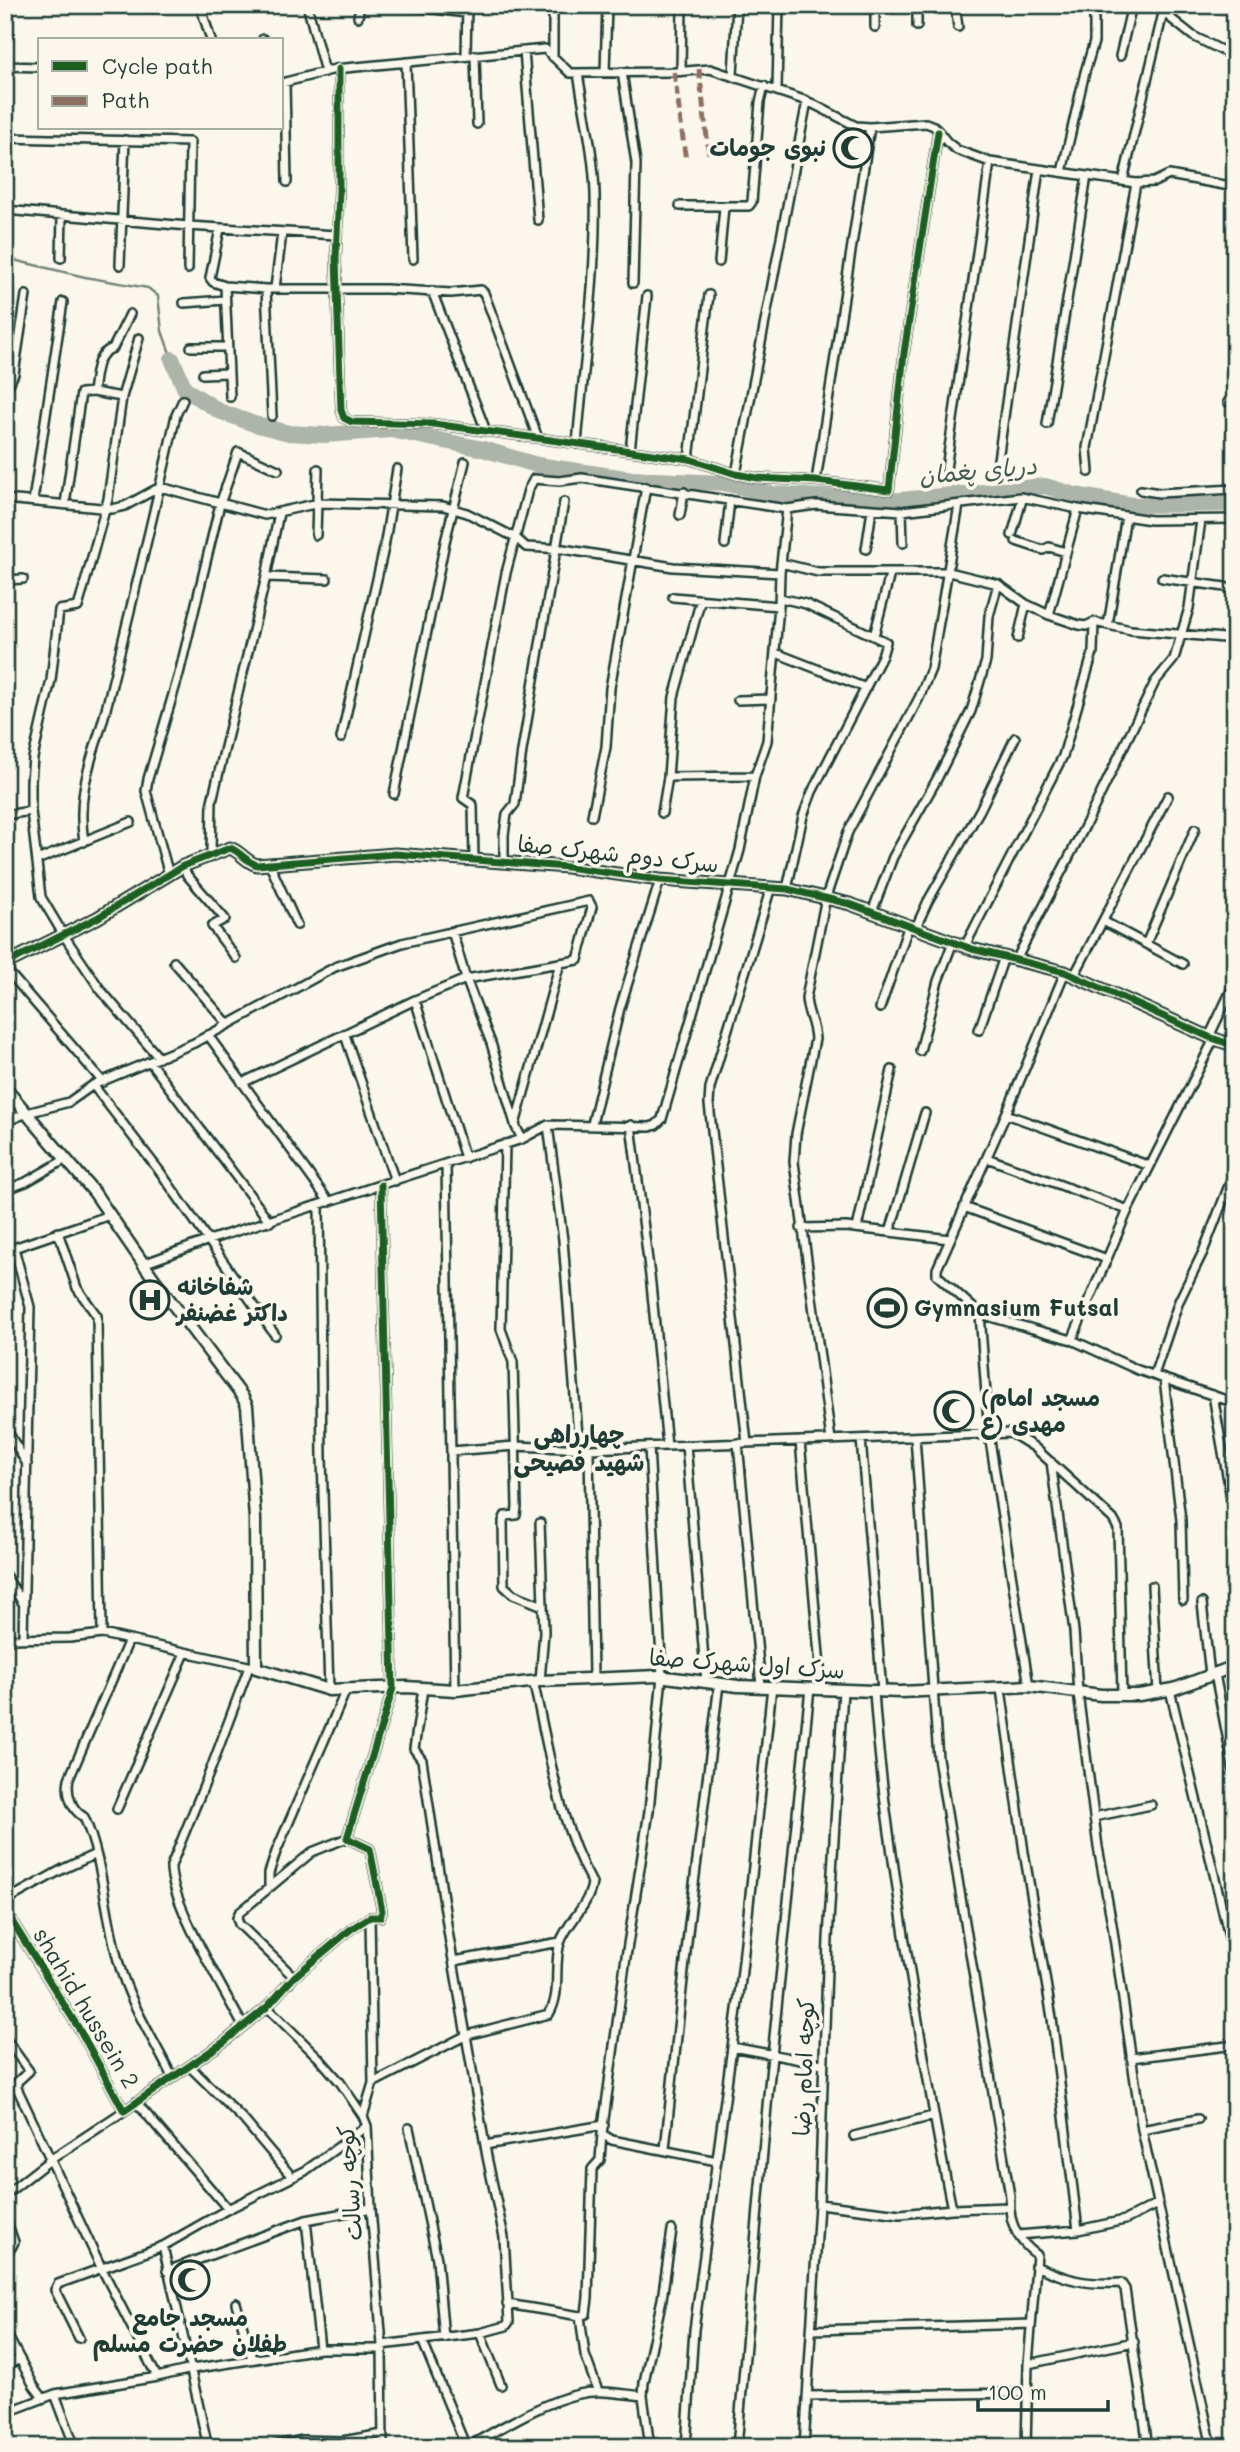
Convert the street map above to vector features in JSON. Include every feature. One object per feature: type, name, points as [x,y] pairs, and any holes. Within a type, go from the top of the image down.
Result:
[{"type":"street","points":[[143,5],[200,6],[210,38]]},
{"type":"street","points":[[307,5],[325,72]]},
{"type":"street","points":[[358,17],[360,5]]},
{"type":"street","points":[[401,5],[467,9],[477,124]]},
{"type":"street","points":[[553,5],[553,58]]},
{"type":"street","points":[[605,72],[607,5]]},
{"type":"street","points":[[681,71],[682,5]]},
{"type":"street","points":[[733,75],[737,5]]},
{"type":"street","points":[[777,89],[779,5]]},
{"type":"street","points":[[875,5],[875,27]]},
{"type":"street","points":[[916,26],[917,5]]},
{"type":"street","points":[[955,5],[958,27]]},
{"type":"street","points":[[1062,172],[1094,42],[1094,5]]},
{"type":"street","points":[[1120,57],[1132,5]]},
{"type":"street","points":[[1154,5],[1193,36],[1235,57]]},
{"type":"street","points":[[1123,181],[1163,13]]},
{"type":"street","points":[[284,82],[339,69],[545,49],[570,73],[710,69],[777,89],[856,126],[926,123],[934,127],[957,150],[990,162],[1136,183],[1154,182],[1169,175],[1235,187]]},
{"type":"street","points":[[524,51],[538,219]]},
{"type":"street","points":[[406,62],[413,259]]},
{"type":"street","points":[[5,66],[38,67]]},
{"type":"street","points":[[339,69],[339,191],[336,235],[341,410],[344,418],[352,422],[434,424],[689,459],[757,478],[816,481],[889,490],[904,353],[938,132]]},
{"type":"street","points":[[622,72],[636,163],[633,283]]},
{"type":"street","points":[[577,444],[594,250],[595,195],[578,73]]},
{"type":"street","points":[[680,206],[749,206],[752,202],[760,102],[764,86]]},
{"type":"street","points":[[736,474],[807,101]]},
{"type":"street","points":[[284,107],[287,182]]},
{"type":"street","points":[[816,481],[870,127]]},
{"type":"street","points":[[134,139],[135,130]]},
{"type":"street","points":[[5,138],[190,142],[188,269]]},
{"type":"street","points":[[120,265],[125,139]]},
{"type":"street","points":[[946,469],[990,162]]},
{"type":"street","points":[[996,474],[1039,169]]},
{"type":"street","points":[[1047,424],[1087,176]]},
{"type":"street","points":[[1089,472],[1087,448],[1136,183]]},
{"type":"street","points":[[719,262],[724,207]]},
{"type":"street","points":[[5,210],[220,229],[336,235]]},
{"type":"street","points":[[61,258],[62,215]]},
{"type":"street","points":[[220,229],[210,278],[213,282],[225,286],[266,289],[432,290],[451,293],[478,290],[484,293],[538,438]]},
{"type":"street","points":[[275,288],[282,233]]},
{"type":"street","points":[[225,286],[230,397]]},
{"type":"street","points":[[266,289],[272,416]]},
{"type":"street","points":[[432,290],[486,431]]},
{"type":"street","points":[[5,397],[6,388],[14,374],[26,295]]},
{"type":"street","points":[[689,459],[709,295]]},
{"type":"street","points":[[629,451],[647,296]]},
{"type":"street","points":[[184,303],[225,300]]},
{"type":"street","points":[[33,501],[63,302]]},
{"type":"street","points":[[93,392],[99,357],[104,351],[113,348],[130,314]]},
{"type":"street","points":[[139,338],[122,397],[111,485],[78,607],[59,610],[51,680],[33,758],[32,811],[41,897],[100,989],[159,1058]]},
{"type":"street","points":[[191,347],[227,347]]},
{"type":"street","points":[[203,373],[228,373]]},
{"type":"street","points":[[65,504],[81,393],[93,392],[122,397]]},
{"type":"street","points":[[83,842],[81,826],[86,772],[107,706],[176,415],[183,400]]},
{"type":"street","points":[[169,875],[146,791],[179,674],[220,504],[238,452],[278,470]]},
{"type":"street","points":[[394,794],[465,462]]},
{"type":"street","points":[[316,536],[318,469]]},
{"type":"street","points":[[341,738],[384,548],[397,469]]},
{"type":"street","points":[[474,860],[473,805],[463,798],[506,573],[528,490],[534,479],[559,481],[582,478],[787,509],[816,505],[901,511],[1021,497],[1153,520],[1235,519]]},
{"type":"street","points":[[592,817],[606,747],[610,688],[646,486]]},
{"type":"street","points":[[5,499],[104,508],[125,506],[160,487],[253,513],[279,513],[319,503],[443,506],[467,513],[516,538],[526,547],[673,567],[780,573]]},
{"type":"street","points":[[1141,490],[1159,492],[1235,489]]},
{"type":"street","points":[[680,515],[684,492]]},
{"type":"street","points":[[1021,497],[1023,500],[1014,538],[1043,551],[1049,547],[1066,552]]},
{"type":"street","points":[[725,544],[730,500]]},
{"type":"street","points":[[504,863],[507,814],[515,804],[564,502]]},
{"type":"street","points":[[831,1440],[794,1162],[796,1134],[815,1039],[806,998],[826,897],[848,832],[919,698],[931,669],[959,505]]},
{"type":"street","points":[[143,1264],[209,1240],[522,1139],[548,1125],[650,1127],[662,1119],[740,850],[755,776],[767,741],[787,509]]},
{"type":"street","points":[[1049,615],[1078,509]]},
{"type":"street","points":[[866,549],[872,510]]},
{"type":"street","points":[[901,511],[903,543]]},
{"type":"street","points":[[211,854],[212,801],[279,513]]},
{"type":"street","points":[[1108,625],[1126,516]]},
{"type":"street","points":[[1016,960],[1155,682],[1174,659],[1193,583],[1201,520]]},
{"type":"street","points":[[781,563],[817,572],[965,574],[998,584],[1026,604],[1049,615],[1086,626],[1094,622],[1181,635],[1224,638],[1235,636]]},
{"type":"street","points":[[874,636],[890,574]]},
{"type":"street","points":[[266,577],[327,579]]},
{"type":"street","points":[[1162,578],[1225,587],[1235,591]]},
{"type":"street","points":[[5,580],[23,579]]},
{"type":"street","points":[[872,912],[893,857],[971,711],[986,662],[989,617],[998,584]]},
{"type":"street","points":[[673,597],[806,604],[886,642],[866,688],[812,792],[803,816],[787,889]]},
{"type":"street","points":[[662,813],[668,777],[674,697],[701,599]]},
{"type":"street","points":[[1017,638],[1026,604]]},
{"type":"street","points":[[965,946],[1063,756],[1093,652],[1094,622]]},
{"type":"street","points":[[776,653],[866,688]]},
{"type":"street","points":[[737,700],[771,699]]},
{"type":"street","points":[[880,1008],[913,926],[980,810],[1015,738]]},
{"type":"street","points":[[668,777],[755,776]]},
{"type":"street","points":[[1168,796],[1103,921],[1070,974],[950,1238],[937,1275],[980,1314],[1072,1340],[1154,1375],[1235,1403]]},
{"type":"street","points":[[5,815],[32,811]]},
{"type":"street","points":[[37,860],[131,822]]},
{"type":"street","points":[[1146,944],[1195,829]]},
{"type":"street","name":"سرک دوم شهرک صفا","points":[[5,966],[97,918],[184,866],[230,848],[238,851],[248,863],[257,866],[395,854],[567,867],[660,880],[771,887],[826,897],[965,946],[1070,974],[1211,1038],[1235,1046]]},
{"type":"street","points":[[270,865],[296,925]]},
{"type":"street","points":[[184,866],[187,875],[225,919],[212,926],[236,958]]},
{"type":"street","points":[[592,1125],[620,1008],[660,880]]},
{"type":"street","points":[[747,1443],[709,1104],[710,1088],[771,887]]},
{"type":"street","points":[[5,1122],[69,1102],[93,1085],[208,1035],[335,967],[402,943],[589,901],[592,907],[578,960],[466,979],[415,1000],[242,1083]]},
{"type":"street","points":[[1103,921],[1183,964]]},
{"type":"street","points":[[452,931],[466,979],[491,1043],[515,1125],[522,1139]]},
{"type":"street","points":[[920,1051],[938,981],[953,942]]},
{"type":"street","points":[[979,1030],[1004,957]]},
{"type":"street","points":[[174,962],[228,1024]]},
{"type":"street","points":[[515,1125],[560,963]]},
{"type":"street","points":[[5,966],[103,1082]]},
{"type":"street","points":[[1072,1340],[1128,1210],[1235,982]]},
{"type":"street","points":[[415,1000],[465,1158]]},
{"type":"street","points":[[208,1035],[329,1202]]},
{"type":"street","points":[[345,1035],[395,1181]]},
{"type":"street","points":[[150,1062],[270,1222]]},
{"type":"street","points":[[857,1228],[892,1070]]},
{"type":"street","points":[[93,1085],[161,1173],[275,1335]]},
{"type":"street","points":[[5,1088],[94,1192],[247,1406],[255,1519],[252,1667],[171,1866],[170,1878],[243,2026]]},
{"type":"street","points":[[890,1232],[925,1113]]},
{"type":"street","points":[[1006,1114],[1150,1166]]},
{"type":"street","points":[[548,1125],[564,1240],[579,1449]]},
{"type":"street","points":[[631,1125],[651,1284],[667,1446]]},
{"type":"street","points":[[505,1144],[501,1329],[513,1362],[517,1507],[516,1516],[505,1516],[503,1521],[504,1586],[513,1594],[543,1606]]},
{"type":"street","points":[[987,1158],[1128,1210]]},
{"type":"street","points":[[5,1190],[26,1182],[66,1159]]},
{"type":"street","points":[[446,1164],[454,1690]]},
{"type":"street","points":[[1154,1375],[1180,1301],[1203,1252],[1235,1170]]},
{"type":"street","points":[[347,1838],[393,1688],[381,1185]]},
{"type":"street","points":[[319,1206],[321,1458],[329,1689]]},
{"type":"street","points":[[964,1207],[1107,1259]]},
{"type":"street","points":[[5,1251],[110,1215]]},
{"type":"street","points":[[802,1228],[857,1228],[950,1238]]},
{"type":"street","points":[[58,1232],[77,1289],[97,1316],[102,1634]]},
{"type":"street","points":[[14,1248],[30,1307],[23,1639]]},
{"type":"street","points":[[980,1314],[989,1434],[1029,1686]]},
{"type":"street","points":[[1164,1378],[1181,1520],[1183,1600]]},
{"type":"street","points":[[1213,1395],[1235,1521]]},
{"type":"street","points":[[5,1427],[27,1464]]},
{"type":"street","points":[[451,1451],[514,1446],[589,1449],[1011,1433],[1025,1440],[1051,1462],[1113,1519],[1118,1528],[1122,1695]]},
{"type":"street","points":[[915,1437],[938,1758],[1010,2196],[1013,2230],[1026,2247],[1037,2255],[1028,2364],[1026,2447]]},
{"type":"street","points":[[861,1439],[878,1691],[878,1762],[933,2116],[952,2208]]},
{"type":"street","points":[[800,1441],[822,1689]]},
{"type":"street","points":[[686,2447],[694,2330],[732,2046],[767,1686],[738,1443]]},
{"type":"street","points":[[686,1445],[706,1682]]},
{"type":"street","points":[[508,2304],[580,2316],[586,2314],[592,2169],[600,2160],[626,1957],[649,1811],[662,1676],[649,1447]]},
{"type":"street","points":[[589,1449],[593,1677]]},
{"type":"street","points":[[1051,1462],[1074,1631],[1078,1693],[1094,1817],[1142,2130],[1212,2447]]},
{"type":"street","points":[[373,2083],[467,2035],[549,2014],[555,2005],[560,1942],[589,1894],[592,1884],[578,1856],[563,1813],[537,1681],[544,1632],[540,1523]]},
{"type":"street","points":[[5,1575],[24,1606]]},
{"type":"street","points":[[1152,1586],[1158,1692]]},
{"type":"street","points":[[1202,1603],[1212,1675],[1235,1777]]},
{"type":"street","points":[[5,1639],[71,1639],[102,1634],[252,1667]]},
{"type":"street","points":[[130,1640],[96,1714],[67,1788],[78,1814],[84,1817],[92,1835],[112,1937],[126,1988],[172,2077]]},
{"type":"street","points":[[117,1809],[185,1653]]},
{"type":"street","name":"سرک اول شهرک صفا","points":[[252,1667],[329,1689],[346,1690],[454,1690],[593,1677],[662,1676],[719,1684],[844,1690],[934,1692],[1029,1686],[1078,1693],[1139,1695],[1170,1690],[1235,1666]]},
{"type":"street","points":[[665,2150],[689,1924],[719,1684]]},
{"type":"street","points":[[737,2447],[772,2056],[810,1688]]},
{"type":"street","points":[[5,2413],[55,2394],[191,2369],[320,2349],[382,2347],[480,2333],[506,2326],[509,2322],[504,2237],[485,2145],[422,1760],[414,1749],[423,1689]]},
{"type":"street","points":[[1001,1689],[1024,1852],[1052,2018],[1078,2230]]},
{"type":"street","points":[[269,1887],[269,1873],[276,1852],[346,1690]]},
{"type":"street","name":"کوچه امام رضا","points":[[804,2447],[818,2204],[822,2064],[844,1690]]},
{"type":"street","points":[[1170,1690],[1235,1962]]},
{"type":"street","points":[[1094,1817],[1151,1805]]},
{"type":"street","points":[[294,1977],[239,1924],[237,1918],[239,1913],[312,1852],[347,1838],[370,1849],[382,1911],[380,1917],[370,1917]]},
{"type":"street","points":[[5,1901],[96,1854]]},
{"type":"street","name":"shahid hussein 2","points":[[5,1910],[80,2032],[124,2111],[190,2067],[243,2026],[267,2007],[294,1977],[351,1929],[370,1917]]},
{"type":"street","name":"کوچه رسالت","points":[[370,1917],[373,2083],[363,2116],[367,2126],[382,2347],[383,2447]]},
{"type":"street","points":[[454,1961],[560,1942]]},
{"type":"street","points":[[267,2007],[319,2057],[363,2116]]},
{"type":"street","points":[[5,2038],[29,2071],[17,2082],[17,2088],[101,2267],[157,2377]]},
{"type":"street","points":[[1131,2057],[1235,2045]]},
{"type":"street","points":[[732,2046],[822,2064]]},
{"type":"street","points":[[190,2067],[243,2119],[292,2177]]},
{"type":"street","points":[[136,2102],[228,2209]]},
{"type":"street","points":[[5,2196],[50,2160],[124,2111]]},
{"type":"street","points":[[854,2136],[933,2116]]},
{"type":"street","points":[[1142,2130],[1198,2119]]},
{"type":"street","points":[[485,2145],[604,2125]]},
{"type":"street","points":[[79,2337],[55,2286],[163,2246],[292,2177],[367,2126]]},
{"type":"street","points":[[409,2128],[437,2259],[444,2338]]},
{"type":"street","points":[[602,2134],[612,2140],[716,2161]]},
{"type":"street","points":[[818,2204],[900,2214],[952,2208],[1009,2207]]},
{"type":"street","points":[[1018,2235],[1078,2230],[1125,2220],[1157,2204]]},
{"type":"street","points":[[167,2271],[306,2220],[371,2208]]},
{"type":"street","points":[[5,2216],[15,2242],[11,2248],[5,2250]]},
{"type":"street","points":[[306,2220],[320,2349]]},
{"type":"street","points":[[650,2447],[643,2396],[672,2230]]},
{"type":"street","points":[[163,2246],[208,2447]]},
{"type":"street","points":[[1035,2266],[1090,2284],[1121,2283],[1125,2289],[1148,2447]]},
{"type":"street","points":[[236,2303],[252,2359]]},
{"type":"street","points":[[580,2316],[585,2355],[598,2391]]},
{"type":"street","points":[[811,2330],[1031,2324]]},
{"type":"street","points":[[5,2330],[43,2398]]},
{"type":"street","points":[[480,2333],[501,2385]]},
{"type":"street","points":[[422,2340],[466,2447],[545,2407],[578,2394],[598,2391],[643,2396]]},
{"type":"street","points":[[1028,2364],[1134,2342]]},
{"type":"street","points":[[5,2366],[20,2358]]},
{"type":"street","points":[[807,2396],[1028,2393]]},
{"type":"street","points":[[55,2394],[75,2447]]},
{"type":"street","points":[[268,2447],[303,2440],[342,2441],[383,2434]]},
{"type":"waterway","points":[[5,258],[85,277],[148,288],[158,296],[162,331],[172,359]]},
{"type":"waterway","name":"دریای پغمان","points":[[172,359],[185,389],[219,411],[289,433],[325,435],[391,430],[483,449],[537,465],[632,479],[723,483],[772,494],[890,501],[1045,486],[1075,495],[1132,505],[1235,504]]},
{"type":"marked path","points":[[699,69],[709,155]]},
{"type":"marked path","points":[[674,72],[686,161]]},
{"type":"marked path","points":[[1228,402],[1235,401]]},
{"type":"cycle path","points":[[339,69],[336,258],[341,410],[344,418],[352,422],[434,424],[689,459],[757,478],[816,481],[889,490],[904,353],[938,132]]},
{"type":"cycle path","points":[[5,964],[97,918],[183,866],[230,848],[257,865],[395,854],[567,867],[660,880],[787,889],[850,904],[972,949],[1065,972],[1209,1037],[1235,1046]]},
{"type":"cycle path","points":[[5,1910],[81,2032],[124,2111],[224,2042],[267,2007],[294,1977],[351,1929],[370,1917],[380,1917],[382,1911],[370,1849],[347,1838],[393,1688],[381,1185]]},
{"type":"place","name":"نبوی جومات","points":[[853,148]]},
{"type":"place","name":"شفاخانه داکتر غضنفر","points":[[150,1300]]},
{"type":"place","name":"Gymnasium Futsal","points":[[887,1308]]},
{"type":"place","name":"(مسجد امام مهدی (ع","points":[[954,1411]]},
{"type":"place","name":"مسجد جامع طفلان حضرت مسلم","points":[[190,2280]]},
{"type":"district","name":"چهارراهی شهید فصیحی","points":[[579,1449]]}]
